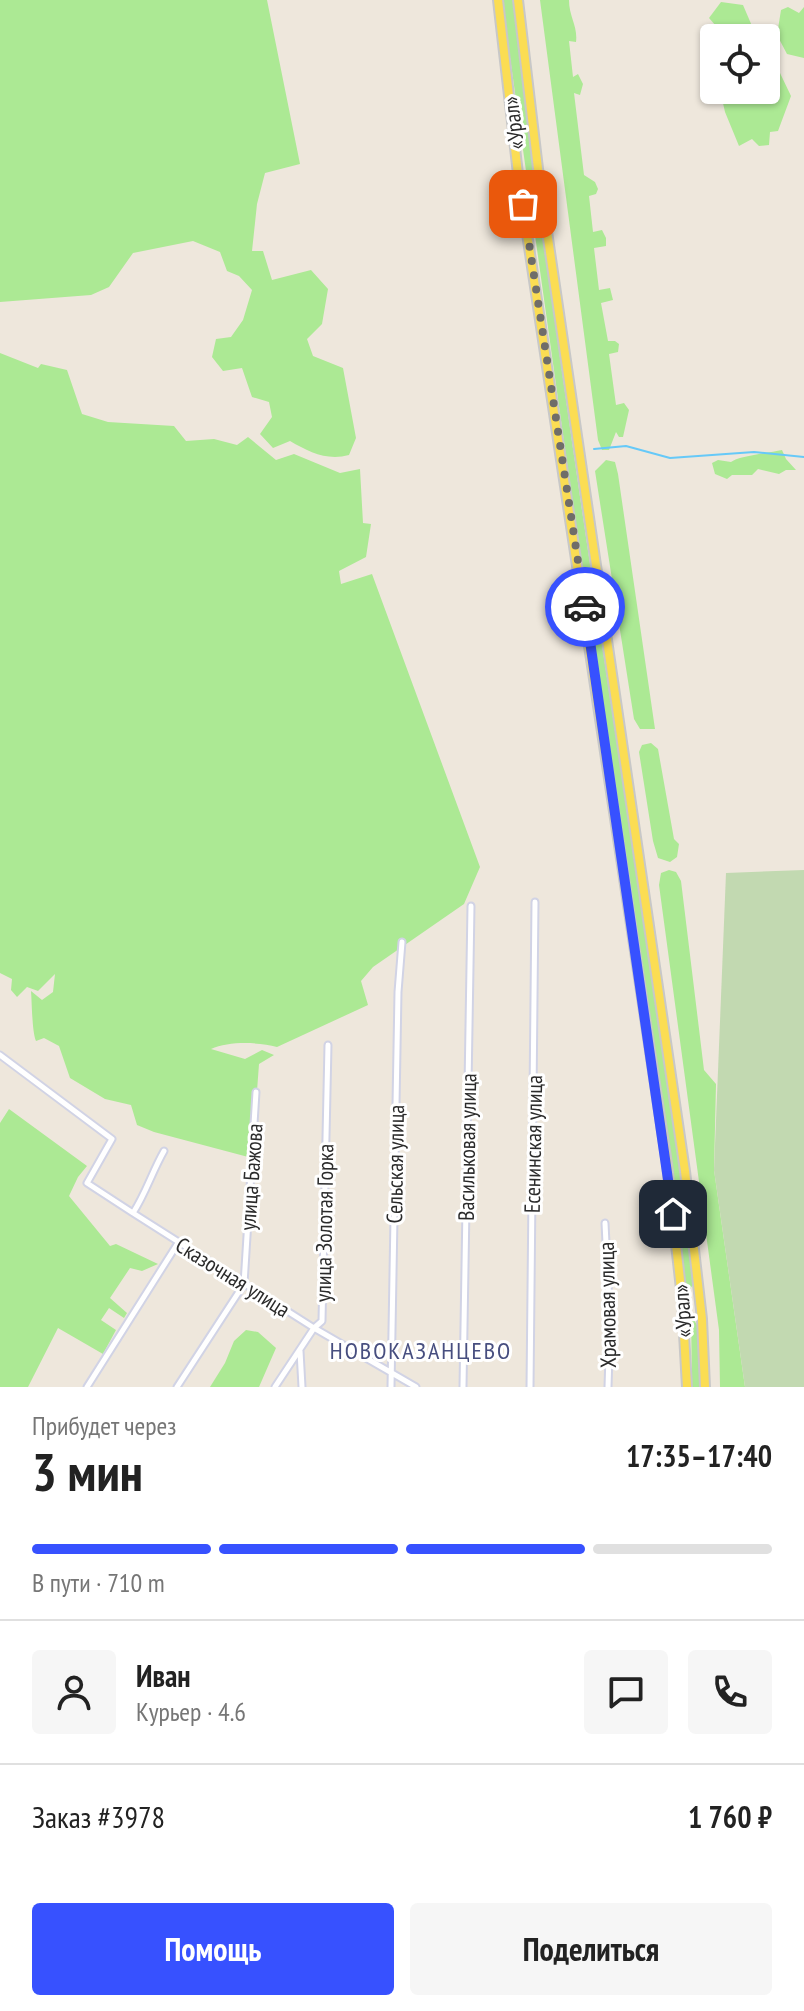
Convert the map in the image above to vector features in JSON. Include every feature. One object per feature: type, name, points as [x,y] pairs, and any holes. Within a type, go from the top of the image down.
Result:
[{"type":"main road","name":"«Урал»","points":[[498,0],[518,174],[665,1148],[682,1298],[687,1387]]},
{"type":"main road","name":"«Урал»","points":[[518,0],[539,177],[685,1171],[702,1319],[705,1387]]},
{"type":"main road","points":[[682,1298],[686,1292],[695,1295],[700,1348],[704,1357]]},
{"type":"street","name":"Есенинская улица","points":[[530,1387],[535,902]]},
{"type":"street","name":"Васильковая улица","points":[[463,1387],[471,906]]},
{"type":"street","name":"Сельская улица","points":[[391,1387],[398,992],[402,942]]},
{"type":"street","name":"улица Золотая Горка","points":[[275,1387],[314,1328],[322,1321],[328,1045]]},
{"type":"street","name":"Сказочная улица","points":[[0,1055],[112,1139],[87,1183],[314,1328],[416,1387]]},
{"type":"street","name":"улица Бажова","points":[[177,1387],[244,1284],[256,1092]]},
{"type":"street","points":[[133,1213],[146,1193],[149,1177],[164,1151]]},
{"type":"street","name":"Храмовая улица","points":[[605,1223],[610,1324],[608,1387]]},
{"type":"street","points":[[87,1387],[178,1243]]},
{"type":"street","points":[[300,1350],[302,1387]]},
{"type":"green space","points":[[0,0],[267,0],[300,164],[265,173],[257,204],[252,251],[263,251],[272,280],[311,270],[328,289],[322,324],[307,339],[313,356],[343,368],[356,438],[349,455],[326,456],[290,441],[273,448],[260,434],[272,417],[269,402],[252,397],[242,368],[223,371],[212,357],[216,339],[231,337],[243,320],[252,290],[239,276],[227,271],[220,252],[193,241],[133,253],[109,287],[91,295],[0,302]]},
{"type":"green space","points":[[502,0],[514,0],[555,321],[695,1282],[690,1289],[684,1282],[663,1110],[576,527]]},
{"type":"green space","points":[[540,0],[569,0],[576,31],[576,42],[569,41],[573,77],[578,74],[583,84],[580,95],[574,93],[584,175],[595,182],[598,189],[596,194],[589,196],[593,232],[602,230],[606,238],[606,246],[594,248],[599,290],[610,288],[613,300],[601,303],[608,341],[619,344],[618,352],[609,354],[616,405],[624,403],[629,410],[623,437],[616,432],[609,450],[602,450],[598,440]]},
{"type":"green space","points":[[721,2],[743,5],[751,24],[714,24],[709,18]]},
{"type":"green space","points":[[788,7],[799,13],[804,7],[804,58],[787,54],[780,41],[781,10]]},
{"type":"green space","points":[[780,73],[791,96],[778,131],[770,132],[769,145],[759,146],[752,139],[739,146],[723,104],[780,104]]},
{"type":"green space","points":[[0,353],[38,368],[41,364],[67,370],[82,414],[108,422],[174,426],[186,441],[214,439],[237,445],[248,437],[276,460],[294,454],[340,473],[360,469],[363,523],[371,524],[366,557],[339,571],[341,584],[372,574],[480,867],[464,904],[373,967],[361,981],[368,1005],[277,1047],[244,1043],[211,1049],[245,1059],[262,1050],[274,1055],[259,1064],[252,1158],[137,1125],[131,1105],[105,1099],[70,1078],[59,1046],[44,1038],[36,1041],[34,1031],[31,991],[42,1000],[53,992],[55,974],[38,991],[27,987],[17,997],[11,990],[12,979],[0,973]]},
{"type":"green space","points":[[782,450],[796,470],[779,474],[758,469],[752,475],[732,475],[727,479],[715,474],[712,463],[718,460],[731,462]]},
{"type":"green space","points":[[606,460],[615,462],[618,474],[655,729],[640,729],[634,719],[595,471]]},
{"type":"green space","points":[[651,743],[658,749],[674,839],[679,844],[677,857],[670,862],[658,858],[653,841],[639,752],[642,745]]},
{"type":"green space","points":[[669,870],[676,872],[681,881],[704,1070],[716,1084],[714,1170],[745,1387],[720,1387],[719,1330],[659,885],[661,873]]},
{"type":"green space","points":[[804,870],[804,1387],[745,1387],[714,1170],[726,873]]},
{"type":"green space","points":[[9,1109],[87,1166],[69,1196],[110,1246],[116,1244],[158,1264],[142,1271],[130,1268],[110,1298],[127,1313],[124,1318],[109,1308],[101,1320],[116,1330],[103,1354],[58,1328],[28,1387],[0,1387],[0,1123]]},
{"type":"green space","points":[[691,1315],[697,1325],[700,1387],[692,1387]]},
{"type":"green space","points":[[246,1330],[258,1332],[276,1348],[259,1387],[210,1387],[234,1341]]},
{"type":"waterway","points":[[594,449],[626,446],[670,458],[754,452],[804,457]]},
{"type":"way so far","points":[[523,204],[585,607]]},
{"type":"district","name":"НОВОКАЗАНЦЕВО","points":[[421,1350]]},
{"type":"route","points":[[585,607],[673,1214]]}]
